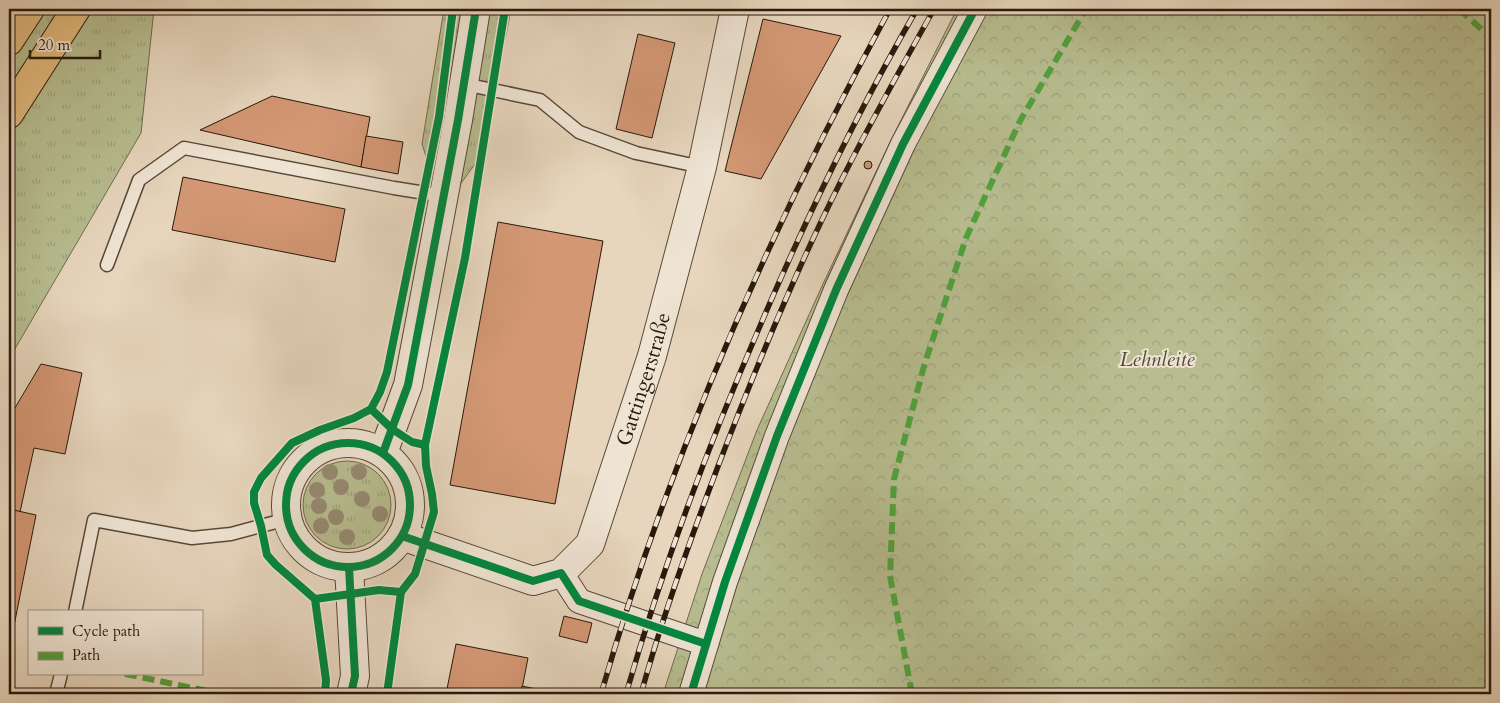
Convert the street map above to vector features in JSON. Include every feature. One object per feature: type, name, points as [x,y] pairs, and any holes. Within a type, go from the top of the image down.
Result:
[{"type":"highway","points":[[9,42],[30,9]]},
{"type":"highway","points":[[9,114],[76,9]]},
{"type":"street","points":[[383,454],[408,385],[444,196],[476,9]]},
{"type":"street","name":"Gattingerstraße","points":[[402,536],[533,581],[561,573],[590,544],[652,356],[702,167],[735,9]]},
{"type":"street","points":[[691,694],[725,582],[777,436],[836,290],[904,144],[975,9]]},
{"type":"street","points":[[343,443],[357,444],[364,445],[383,454],[397,466],[406,482],[410,500],[409,519],[402,536],[390,551],[374,562],[349,567],[337,567],[320,561],[305,550],[294,536],[288,519],[286,498],[292,478],[305,461],[322,448],[343,443]]},
{"type":"street","points":[[349,567],[355,676],[352,694]]},
{"type":"street","points":[[561,573],[580,601],[706,644]]},
{"type":"lane","points":[[464,84],[540,100],[579,132],[636,153],[702,167]]},
{"type":"lane","points":[[108,265],[139,180],[184,148],[444,196]]},
{"type":"lane","points":[[75,610],[94,520],[192,538],[231,534],[288,519]]},
{"type":"lane","points":[[56,694],[60,676]]},
{"type":"green space","points":[[9,9],[154,9],[141,133],[9,359]]},
{"type":"green space","points":[[444,9],[511,9],[483,153],[443,208],[422,144]]},
{"type":"green space","name":"Lehnleite","points":[[957,9],[1491,9],[1491,694],[663,694],[702,574],[757,430],[892,138]]},
{"type":"green space","points":[[347,461],[364,465],[378,474],[387,488],[391,505],[387,522],[378,536],[364,545],[347,549],[330,545],[316,536],[307,522],[303,505],[307,488],[316,474],[330,465]]},
{"type":"building","points":[[763,19],[841,36],[761,179],[725,171]]},
{"type":"building","points":[[638,34],[675,43],[652,138],[616,129]]},
{"type":"building","points":[[272,96],[370,117],[361,167],[200,130]]},
{"type":"building","points":[[366,136],[403,142],[398,174],[361,167]]},
{"type":"building","points":[[868,161],[872,165],[868,169],[864,165]]},
{"type":"building","points":[[183,177],[345,209],[335,262],[172,230]]},
{"type":"building","points":[[498,222],[603,241],[555,504],[450,485]]},
{"type":"building","points":[[41,364],[82,373],[65,454],[34,448],[20,512],[9,509],[9,418]]},
{"type":"building","points":[[9,509],[36,515],[9,651]]},
{"type":"building","points":[[564,616],[592,623],[587,643],[559,636]]},
{"type":"building","points":[[456,644],[528,658],[521,694],[446,694]]},
{"type":"building","points":[[522,686],[550,692],[549,694],[521,694]]},
{"type":"railway","points":[[601,694],[628,605],[659,517],[691,430],[727,344],[804,174],[890,9]]},
{"type":"railway","points":[[626,694],[687,508],[741,371],[796,245],[834,165],[874,86],[917,9]]},
{"type":"railway","points":[[641,694],[667,609],[696,525],[775,324],[841,181],[934,9]]},
{"type":"marked path","points":[[912,694],[890,576],[894,479],[924,366],[966,238],[1020,121],[1086,9]]},
{"type":"marked path","points":[[1459,9],[1491,38]]},
{"type":"marked path","points":[[135,676],[222,694]]},
{"type":"cycle path","points":[[325,694],[326,680],[315,599],[267,555],[254,503],[254,492],[261,478],[292,443],[320,430],[354,418],[371,409],[380,392],[387,372],[439,117],[453,9]]},
{"type":"cycle path","points":[[383,453],[408,385],[458,120],[476,9]]},
{"type":"cycle path","points":[[387,694],[401,592],[415,574],[434,512],[426,466],[425,445],[465,258],[505,9]]},
{"type":"cycle path","points":[[691,694],[725,582],[777,436],[836,290],[903,144],[975,9]]},
{"type":"cycle path","points":[[371,409],[392,429],[412,442],[425,445]]},
{"type":"cycle path","points":[[348,443],[372,448],[392,461],[405,481],[410,505],[405,529],[392,549],[372,562],[348,567],[324,562],[304,549],[291,529],[286,505],[291,481],[304,461],[324,448],[348,443]]},
{"type":"cycle path","points":[[402,536],[533,581],[561,573],[579,601],[706,644]]},
{"type":"cycle path","points":[[349,567],[355,676],[351,694]]},
{"type":"cycle path","points":[[315,599],[379,590],[401,592]]}]
